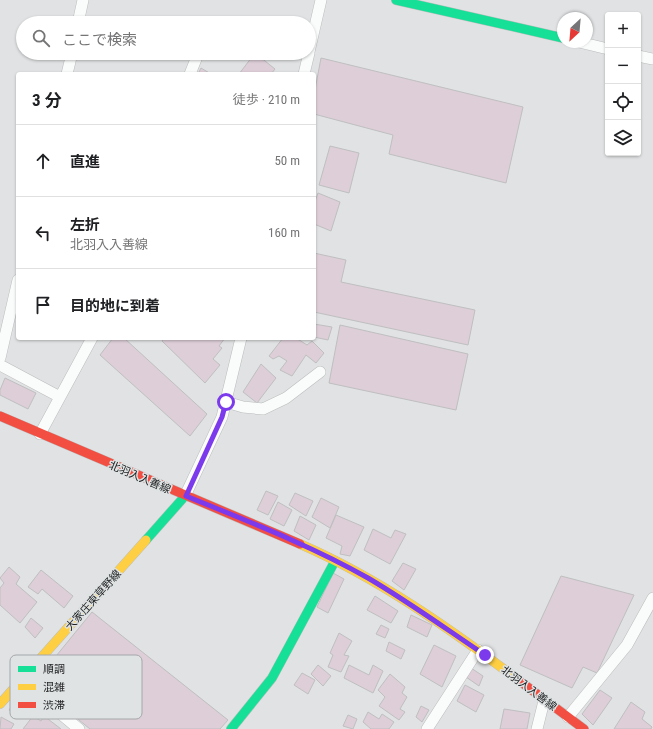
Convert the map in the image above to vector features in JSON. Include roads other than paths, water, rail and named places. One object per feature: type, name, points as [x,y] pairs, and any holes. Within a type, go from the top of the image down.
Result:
[{"type":"main road","points":[[396,0],[557,37]]},
{"type":"main road","name":"北羽入入善線","points":[[0,416],[316,551],[368,578],[478,650],[544,701],[584,729]]},
{"type":"main road","name":"大家庄東草野線","points":[[44,655],[186,496]]},
{"type":"main road","points":[[231,729],[272,678],[335,561]]},
{"type":"main road","name":"大家庄東草野線","points":[[0,704],[10,693]]},
{"type":"street","points":[[80,16],[83,0]]},
{"type":"street","points":[[316,22],[321,0]]},
{"type":"street","points":[[593,45],[605,48]]},
{"type":"street","points":[[641,57],[653,59]]},
{"type":"street","points":[[67,72],[70,60]]},
{"type":"street","points":[[191,72],[196,60]]},
{"type":"street","points":[[304,72],[307,60]]},
{"type":"street","points":[[0,358],[16,289]]},
{"type":"street","points":[[40,434],[91,340]]},
{"type":"street","points":[[186,496],[222,417],[241,340]]},
{"type":"street","points":[[0,365],[60,397]]},
{"type":"street","points":[[226,402],[243,407],[263,409],[286,398],[320,372]]},
{"type":"street","points":[[568,717],[627,645],[653,598]]},
{"type":"street","points":[[427,729],[478,650]]},
{"type":"street","points":[[537,729],[544,701]]},
{"type":"street","points":[[67,719],[79,729]]}]
